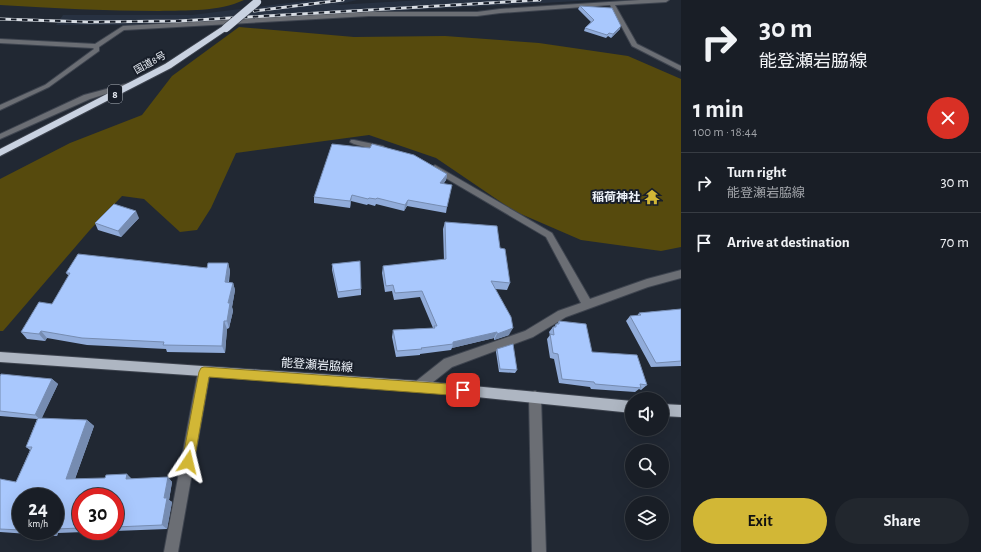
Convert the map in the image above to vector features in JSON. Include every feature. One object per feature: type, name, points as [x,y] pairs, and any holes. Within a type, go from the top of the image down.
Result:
[{"type":"highway","name":"国道8号","points":[[0,153],[174,62],[226,28],[257,1]]},
{"type":"main road","name":"能登瀬岩脇線","points":[[0,357],[419,386],[625,406]]},
{"type":"main road","points":[[669,410],[681,411]]},
{"type":"street","points":[[0,42],[96,46],[123,28],[369,14],[477,14],[500,10],[666,0]]},
{"type":"street","points":[[612,4],[634,45],[681,69]]},
{"type":"street","points":[[0,108],[47,86],[97,50],[96,46]]},
{"type":"street","points":[[0,137],[87,97],[136,83]]},
{"type":"street","points":[[354,142],[389,151]]},
{"type":"street","points":[[424,161],[549,235],[588,305]]},
{"type":"street","points":[[419,386],[448,363],[529,334],[562,314],[647,283],[681,274]]},
{"type":"street","points":[[171,552],[204,372]]},
{"type":"street","points":[[535,397],[539,552]]},
{"type":"shaded area","points":[[0,0],[244,0],[224,7],[159,11],[99,10],[0,5]]},
{"type":"shaded area","points":[[313,0],[357,0],[336,5],[422,0],[595,0],[149,25],[56,25],[63,15],[192,15]]},
{"type":"shaded area","points":[[239,27],[354,37],[445,36],[539,43],[628,56],[681,79],[681,247],[661,251],[581,240],[514,211],[436,158],[369,135],[236,153],[211,208],[197,230],[180,232],[144,199],[122,196],[89,231],[3,331],[0,331],[0,179],[70,143],[142,115],[172,76]]},
{"type":"building","points":[[580,6],[612,8],[621,26],[613,34],[609,33],[607,35],[585,28],[594,20]]},
{"type":"building","points":[[332,144],[370,148],[372,144],[414,155],[447,174],[440,183],[452,185],[447,207],[408,200],[405,205],[377,198],[368,199],[352,195],[350,201],[314,197]]},
{"type":"building","points":[[114,204],[136,211],[118,231],[95,223]]},
{"type":"building","points":[[445,222],[497,226],[500,248],[505,249],[510,283],[491,281],[511,317],[513,328],[497,334],[497,332],[453,342],[453,344],[397,351],[393,330],[435,328],[434,326],[437,326],[422,291],[395,293],[393,285],[386,286],[383,266],[446,259]]},
{"type":"building","points":[[78,254],[207,268],[208,263],[228,263],[225,282],[233,283],[228,303],[230,303],[227,321],[224,321],[222,346],[163,345],[164,342],[82,338],[41,331],[39,334],[21,332],[39,302],[52,304],[70,273],[66,273]]},
{"type":"building","points":[[360,261],[361,289],[338,292],[332,264]]},
{"type":"building","points":[[681,309],[681,361],[656,363],[630,316],[641,315],[639,313]]},
{"type":"building","points":[[559,321],[586,324],[592,352],[637,355],[647,385],[640,384],[641,388],[595,384],[594,382],[562,379],[558,354],[553,353],[550,334],[554,335],[553,327],[556,327],[556,324],[559,324]]},
{"type":"building","points":[[513,344],[517,370],[500,369],[497,349]]},
{"type":"building","points":[[1,374],[52,379],[35,415],[0,411]]},
{"type":"building","points":[[38,418],[87,420],[66,479],[105,478],[106,475],[127,474],[126,479],[168,477],[164,498],[167,498],[162,525],[124,527],[124,488],[72,488],[72,528],[64,529],[64,488],[12,488],[12,530],[0,529],[0,479],[16,482],[32,447],[26,447]]},
{"type":"railway","points":[[254,11],[343,0]]},
{"type":"railway","points":[[0,19],[88,22],[179,21],[540,0]]},
{"type":"place","name":"稲荷神社","points":[[652,197]]},
{"type":"route","points":[[188,462],[204,372],[463,390]]}]
